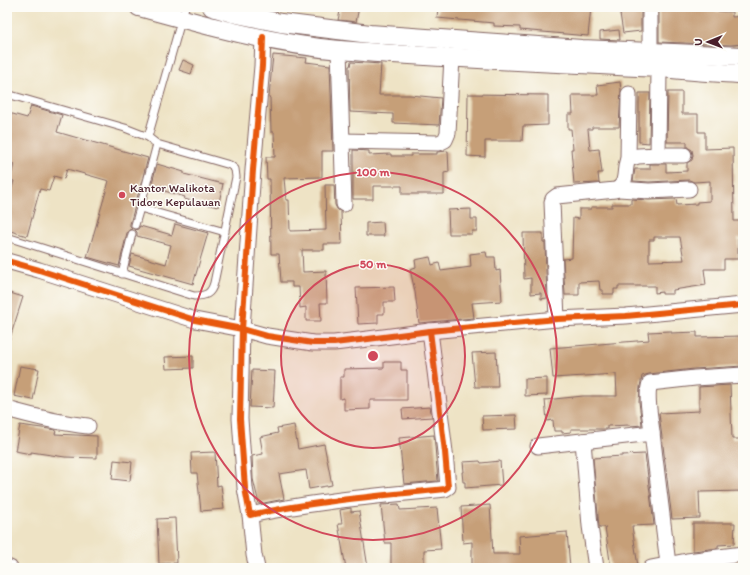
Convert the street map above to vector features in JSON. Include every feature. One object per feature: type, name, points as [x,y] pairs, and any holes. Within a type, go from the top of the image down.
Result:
[{"type":"street","points":[[139,7],[183,13],[227,30],[339,50],[743,74]]},
{"type":"street","points":[[212,7],[232,13],[281,22],[370,34],[582,49],[743,56]]},
{"type":"street","points":[[650,7],[650,51]]},
{"type":"street","points":[[257,568],[245,488],[240,419],[242,329],[263,37]]},
{"type":"street","points":[[339,50],[344,204]]},
{"type":"street","points":[[342,141],[439,143],[445,140],[448,133],[452,57]]},
{"type":"street","points":[[658,155],[659,68]]},
{"type":"street","points":[[619,189],[624,183],[628,159],[629,94]]},
{"type":"street","points":[[628,159],[638,156],[684,156]]},
{"type":"street","points":[[557,319],[552,209],[553,199],[557,196],[619,189],[649,191],[689,189]]},
{"type":"street","points":[[7,262],[39,270],[195,320],[242,329],[268,336],[313,343],[368,340],[430,331],[557,319],[626,316],[743,305]]},
{"type":"street","points":[[250,515],[305,504],[445,489],[448,487],[430,331]]},
{"type":"street","points":[[668,564],[648,388],[650,383],[666,380],[743,375]]},
{"type":"street","points":[[7,409],[43,420],[88,426]]},
{"type":"street","points":[[538,446],[652,433]]},
{"type":"street","points":[[583,440],[590,526],[596,568]]},
{"type":"street","points":[[651,568],[668,564],[743,554]]},
{"type":"lane","points":[[148,137],[183,13]]},
{"type":"lane","points":[[7,94],[125,128],[148,137],[157,144],[230,165],[236,170],[236,177],[214,283],[212,291],[208,295],[194,296],[7,237]]},
{"type":"lane","points":[[135,226],[157,144]]},
{"type":"lane","points":[[140,208],[225,232]]},
{"type":"lane","points":[[122,274],[132,234]]},
{"type":"building","points":[[341,7],[359,7],[356,22],[338,20]]},
{"type":"building","points":[[438,7],[591,7],[588,36],[520,30],[520,27],[494,26],[494,23],[437,18]]},
{"type":"building","points":[[619,7],[641,7],[641,31],[623,33]]},
{"type":"building","points":[[659,7],[713,7],[712,11],[732,12],[732,17],[743,16],[743,44],[731,45],[659,42]]},
{"type":"building","points":[[619,30],[620,40],[600,39],[600,32]]},
{"type":"building","points":[[273,55],[307,58],[306,62],[330,65],[333,151],[322,151],[322,177],[284,178],[286,200],[289,200],[290,231],[326,230],[325,185],[334,185],[335,205],[341,212],[342,244],[324,244],[324,250],[302,250],[303,272],[326,271],[327,303],[320,303],[321,321],[306,321],[306,307],[300,308],[299,287],[292,287],[292,282],[281,282],[279,254],[271,254],[270,179],[267,179],[266,157],[275,157],[274,132],[271,132],[269,97]]},
{"type":"building","points":[[183,60],[194,65],[191,74],[179,70]]},
{"type":"building","points":[[351,62],[381,64],[379,95],[410,95],[441,98],[439,125],[393,123],[393,114],[350,112],[349,66]]},
{"type":"building","points":[[620,82],[619,127],[592,127],[592,129],[588,129],[590,150],[599,149],[602,173],[598,173],[599,183],[574,184],[571,129],[568,129],[568,114],[573,114],[572,95],[598,95],[597,85]]},
{"type":"building","points":[[668,92],[682,92],[682,114],[698,114],[698,132],[705,132],[705,149],[733,148],[734,221],[742,221],[743,238],[738,238],[738,259],[724,259],[724,269],[704,269],[706,285],[673,290],[673,294],[662,294],[662,292],[655,293],[655,286],[618,286],[618,289],[614,289],[614,294],[603,294],[603,290],[600,290],[599,281],[579,282],[579,295],[565,295],[563,259],[572,258],[573,218],[579,219],[579,209],[591,209],[591,207],[612,207],[612,204],[631,204],[631,199],[676,199],[677,205],[697,204],[697,202],[710,201],[710,181],[633,181],[635,169],[650,169],[650,164],[666,164],[666,172],[687,171],[687,163],[692,160],[693,155],[692,150],[687,147],[687,142],[667,142]],"holes":[[[654,237],[680,237],[684,260],[649,261],[649,240],[654,240]]]},
{"type":"building","points":[[639,93],[650,93],[649,143],[639,142]]},
{"type":"building","points":[[468,94],[548,95],[548,125],[523,126],[522,141],[485,141],[485,157],[467,156]]},
{"type":"building","name":"Kantor Walikota Tidore Kepulauan","points":[[31,106],[62,115],[57,132],[148,158],[130,224],[132,229],[127,233],[119,266],[87,257],[109,181],[67,169],[64,179],[54,176],[49,191],[40,189],[27,236],[7,230],[7,204],[14,181],[10,180],[14,164],[7,161],[7,122],[9,113],[27,118]]},
{"type":"building","points":[[353,150],[369,151],[369,155],[391,154],[391,156],[437,154],[437,152],[448,151],[449,172],[444,173],[444,194],[402,194],[402,186],[373,186],[373,199],[353,199]]},
{"type":"building","points":[[157,164],[184,172],[184,174],[223,184],[218,207],[184,199],[185,197],[151,187]]},
{"type":"building","points":[[471,209],[471,219],[477,219],[477,231],[472,231],[472,234],[449,234],[448,210]]},
{"type":"building","points":[[383,222],[384,236],[366,236],[366,223]]},
{"type":"building","points":[[175,224],[208,233],[193,284],[129,266],[132,254],[166,264],[171,245],[137,236],[137,232],[135,230],[140,226],[172,235]]},
{"type":"building","points":[[523,233],[543,233],[543,242],[545,242],[547,298],[541,299],[541,293],[531,294],[531,278],[524,279]]},
{"type":"building","points":[[486,252],[487,257],[495,257],[496,271],[500,270],[502,301],[472,303],[474,318],[419,323],[410,269],[416,267],[415,260],[430,257],[432,265],[439,263],[441,271],[471,267],[470,254]]},
{"type":"building","points":[[394,287],[395,302],[384,302],[384,314],[378,314],[378,323],[358,324],[356,288]]},
{"type":"building","points":[[7,292],[23,297],[9,341],[7,341]]},
{"type":"building","points":[[671,331],[671,333],[697,332],[697,337],[743,336],[743,366],[694,369],[642,376],[639,402],[642,425],[607,426],[607,429],[571,429],[571,432],[562,433],[562,431],[554,431],[553,420],[547,421],[545,400],[583,396],[617,396],[616,374],[553,378],[550,348],[649,340],[648,332]]},
{"type":"building","points":[[496,352],[498,387],[475,387],[472,353]]},
{"type":"building","points":[[193,356],[193,368],[166,369],[165,357]]},
{"type":"building","points":[[384,362],[401,362],[401,370],[407,370],[407,400],[370,400],[370,409],[344,410],[344,398],[340,399],[340,377],[344,377],[344,369],[384,368]]},
{"type":"building","points":[[20,366],[39,369],[33,400],[14,396]]},
{"type":"building","points":[[252,370],[275,371],[273,408],[250,407]]},
{"type":"building","points":[[547,378],[547,395],[525,396],[525,379]]},
{"type":"building","points":[[730,385],[732,439],[743,439],[743,491],[699,492],[700,518],[672,519],[659,413],[699,411],[699,387]]},
{"type":"building","points":[[430,407],[432,417],[403,419],[402,409]]},
{"type":"building","points":[[516,415],[517,429],[483,430],[482,416]]},
{"type":"building","points":[[20,425],[56,430],[55,434],[97,436],[97,458],[65,457],[15,451]]},
{"type":"building","points":[[294,425],[298,449],[324,444],[332,485],[309,489],[306,470],[279,474],[284,499],[259,504],[253,479],[252,456],[263,454],[260,437],[278,433],[277,428]]},
{"type":"building","points":[[434,435],[438,481],[404,484],[399,438]]},
{"type":"building","points":[[215,452],[217,486],[221,485],[224,509],[201,511],[197,473],[192,473],[191,453]]},
{"type":"building","points":[[645,454],[654,525],[632,526],[638,567],[611,568],[605,527],[599,527],[593,458]]},
{"type":"building","points":[[114,460],[132,462],[130,481],[112,479]]},
{"type":"building","points":[[480,461],[481,463],[500,461],[502,485],[465,488],[462,472],[464,472],[463,462]]},
{"type":"building","points":[[399,504],[400,510],[437,508],[441,549],[424,550],[424,568],[391,568],[391,543],[385,543],[381,505]]},
{"type":"building","points":[[490,505],[493,554],[520,554],[519,536],[567,532],[570,568],[472,568],[472,542],[463,543],[461,507]]},
{"type":"building","points":[[351,508],[351,512],[359,511],[368,568],[346,568],[338,524],[342,524],[340,510]]},
{"type":"building","points":[[175,518],[177,563],[159,564],[157,519]]},
{"type":"building","points":[[693,523],[735,523],[734,544],[718,545],[718,548],[693,551]]},
{"type":"cycle path","points":[[263,37],[242,329],[240,419],[245,488],[250,515],[322,502],[445,489],[448,487],[430,331]]},
{"type":"cycle path","points":[[7,261],[195,320],[242,329],[267,336],[313,343],[334,343],[430,331],[557,319],[626,316],[743,305]]},
{"type":"place","name":"Kantor Walikota Tidore Kepulauan","points":[[122,195]]}]
